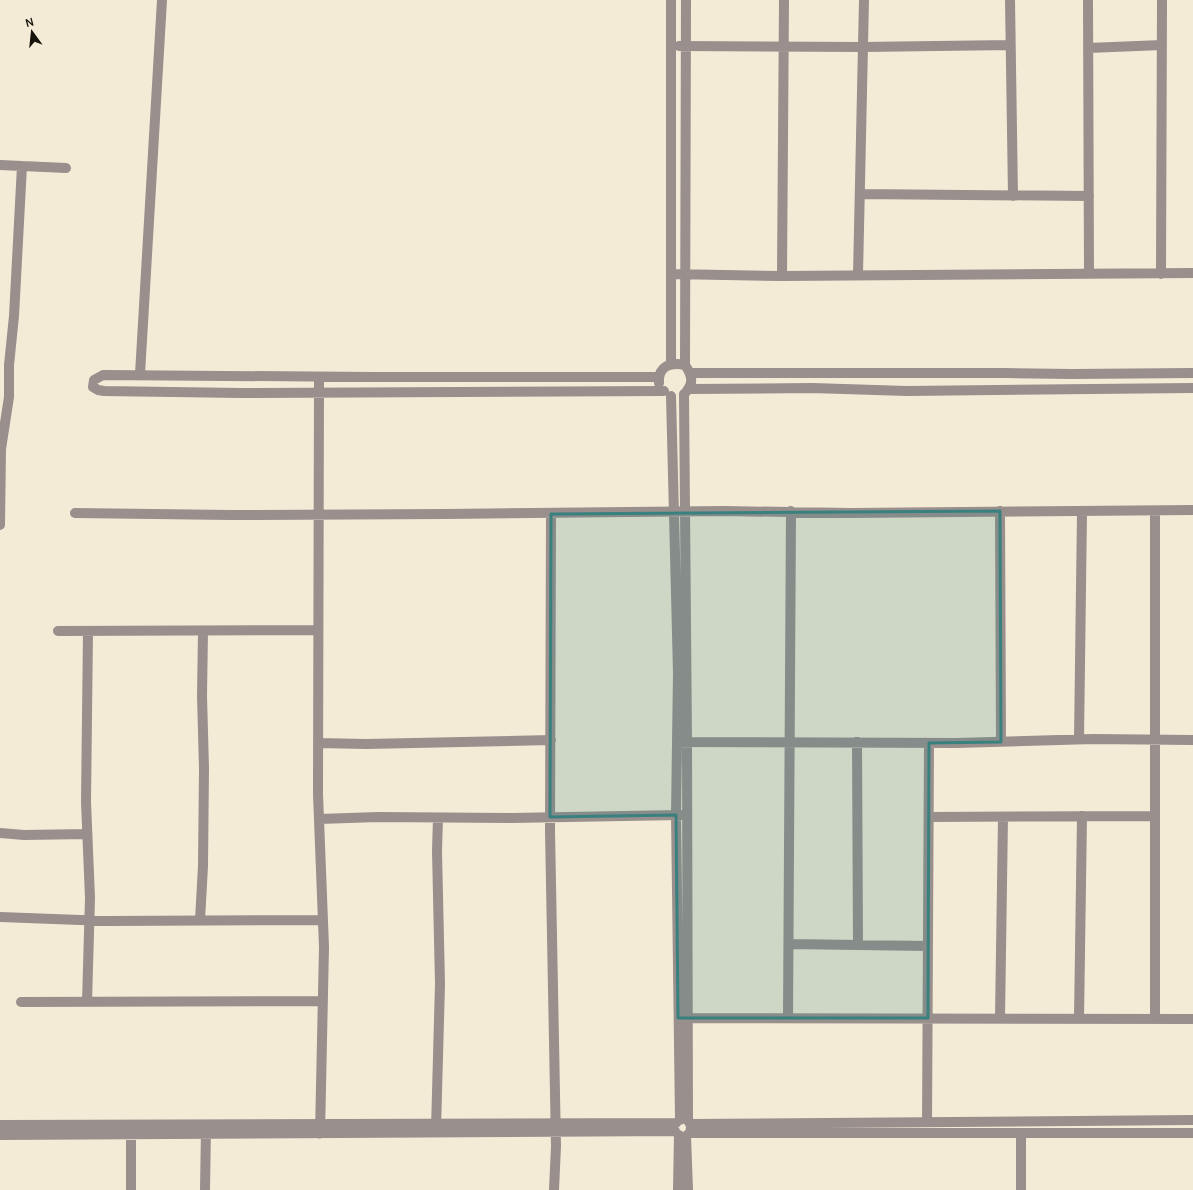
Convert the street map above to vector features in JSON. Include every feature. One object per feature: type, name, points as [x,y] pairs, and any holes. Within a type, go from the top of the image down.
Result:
[{"type":"street","points":[[140,374],[162,0]]},
{"type":"street","points":[[671,0],[672,364]]},
{"type":"street","points":[[678,1190],[683,1128],[683,1018],[687,815],[685,512],[686,391],[691,384],[688,369],[685,274],[686,0]]},
{"type":"street","points":[[782,276],[784,0]]},
{"type":"street","points":[[858,275],[864,0]]},
{"type":"street","points":[[1010,0],[1013,196]]},
{"type":"street","points":[[1088,0],[1089,274]]},
{"type":"street","points":[[1161,274],[1162,0]]},
{"type":"street","points":[[671,46],[863,47],[1010,45]]},
{"type":"street","points":[[1088,48],[1162,45]]},
{"type":"street","points":[[0,166],[66,168]]},
{"type":"street","points":[[0,526],[2,423],[14,316],[22,166]]},
{"type":"street","points":[[860,194],[1089,196]]},
{"type":"street","points":[[672,274],[782,276],[1193,273]]},
{"type":"street","points":[[683,1018],[676,815],[678,673],[674,512],[668,394],[661,387],[659,377],[664,368],[672,364],[688,369],[1072,374],[1193,373]]},
{"type":"street","points":[[659,377],[140,374],[98,376],[94,380],[93,387],[104,391],[668,394],[686,391],[812,388],[907,391],[1193,388]]},
{"type":"street","points":[[319,376],[318,743],[319,818],[324,947],[320,1129]]},
{"type":"street","points":[[76,513],[231,515],[551,514],[791,511],[850,513],[1000,511],[1082,512],[1193,510]]},
{"type":"street","points":[[788,1018],[791,511]]},
{"type":"street","points":[[1000,511],[1001,742]]},
{"type":"street","points":[[1155,511],[1155,1019]]},
{"type":"street","points":[[1080,739],[1082,512]]},
{"type":"street","points":[[551,514],[550,817],[555,1128],[554,1190]]},
{"type":"street","points":[[200,920],[203,866],[203,630]]},
{"type":"street","points":[[58,631],[318,630]]},
{"type":"street","points":[[88,631],[86,730],[89,920],[88,1002]]},
{"type":"street","points":[[676,742],[929,743],[1080,739],[1193,740]]},
{"type":"street","points":[[318,743],[366,744],[551,740]]},
{"type":"street","points":[[856,742],[858,945]]},
{"type":"street","points":[[927,1134],[929,743]]},
{"type":"street","points":[[319,818],[687,815]]},
{"type":"street","points":[[1079,1019],[1082,816]]},
{"type":"street","points":[[929,817],[1155,816]]},
{"type":"street","points":[[1000,1018],[1002,817]]},
{"type":"street","points":[[436,1128],[440,984],[437,865],[438,818]]},
{"type":"street","points":[[0,834],[87,834]]},
{"type":"street","points":[[0,917],[107,921],[323,920]]},
{"type":"street","points":[[789,944],[928,946]]},
{"type":"street","points":[[21,1002],[322,1001]]},
{"type":"street","points":[[683,1018],[1193,1019]]},
{"type":"street","points":[[0,1124],[131,1129],[683,1128],[927,1122],[1193,1120]]},
{"type":"street","points":[[683,1128],[927,1134],[1193,1133]]},
{"type":"street","points":[[683,1128],[688,1190]]},
{"type":"street","points":[[0,1135],[131,1129]]},
{"type":"street","points":[[131,1129],[131,1190]]},
{"type":"street","points":[[205,1190],[206,1129]]},
{"type":"street","points":[[1021,1134],[1021,1190]]},
{"type":"highlighted area","points":[[1000,511],[1001,742],[929,743],[928,1018],[678,1018],[676,815],[550,817],[551,514]]}]
